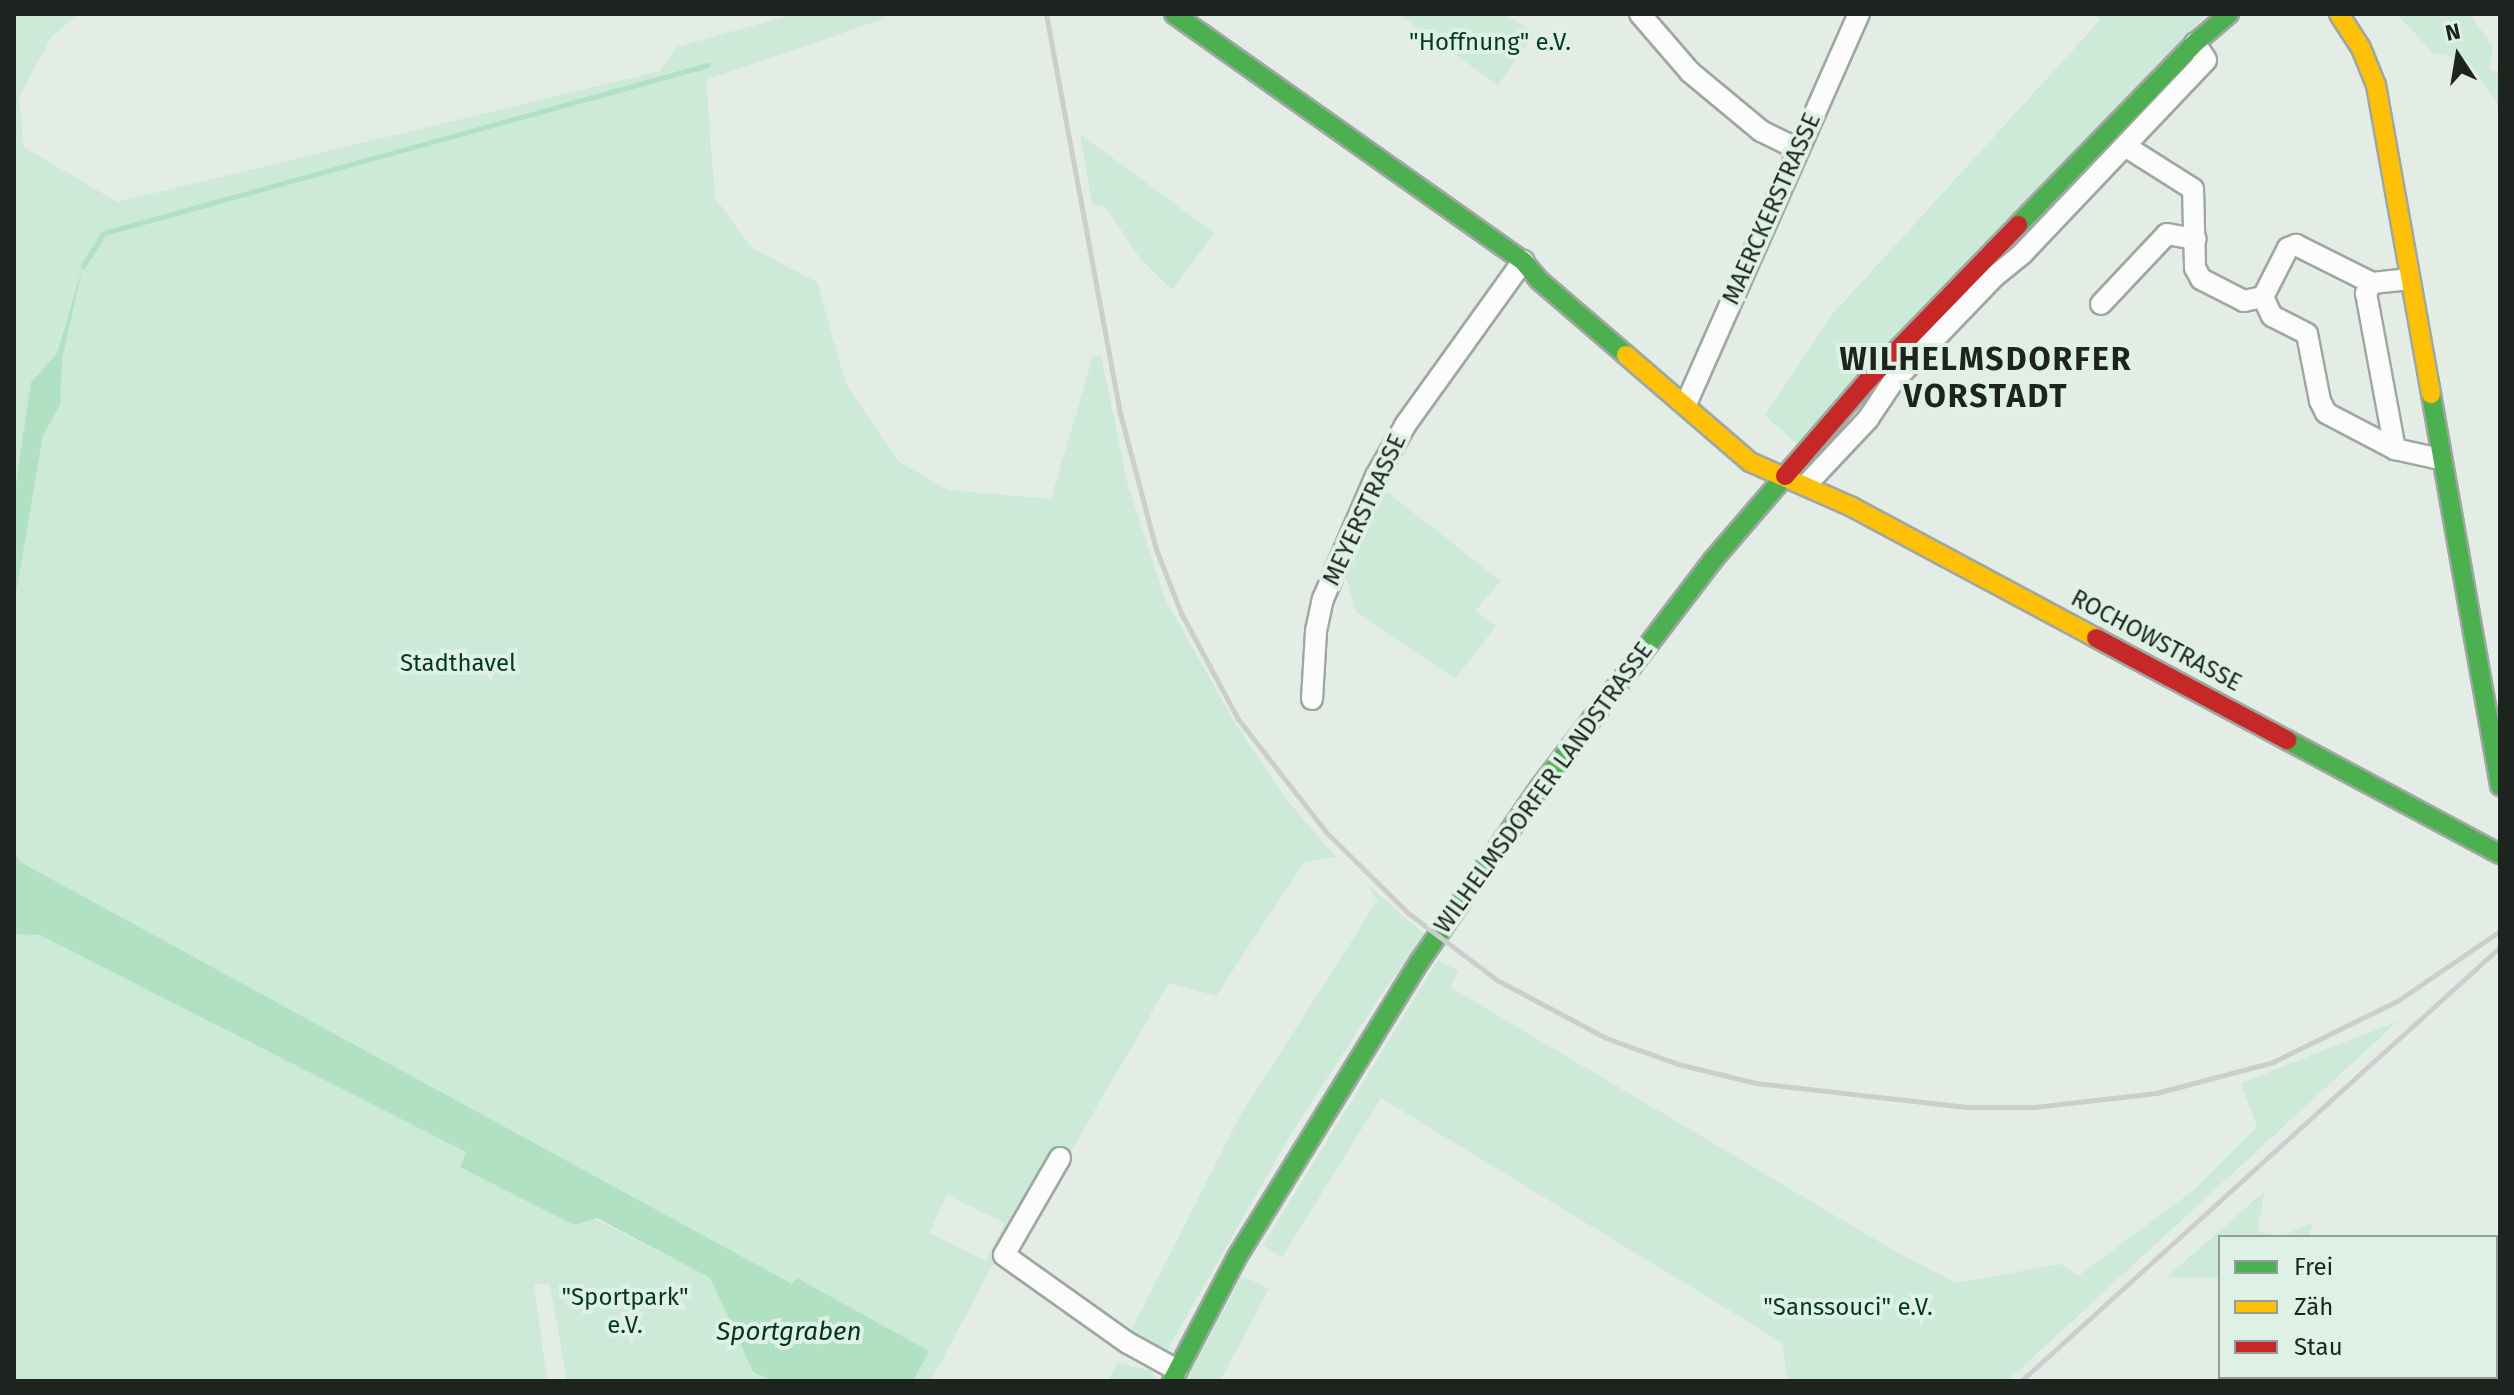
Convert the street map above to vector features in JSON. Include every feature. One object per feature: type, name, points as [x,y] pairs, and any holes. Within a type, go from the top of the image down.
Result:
[{"type":"street","points":[[1174,14],[1523,261],[1540,281],[1750,462],[1785,479]]},
{"type":"street","points":[[1640,14],[1690,72],[1761,131],[1798,149]]},
{"type":"street","name":"MAERCKERSTRASSE","points":[[1686,404],[1859,14]]},
{"type":"street","name":"WILHELMSDORFER LANDSTRASSE","points":[[1807,484],[1868,419],[1892,383],[1990,268],[2219,14]]},
{"type":"street","name":"WILHELMSDORFER LANDSTRASSE","points":[[2200,38],[2229,14]]},
{"type":"street","points":[[2339,14],[2361,48],[2376,85],[2500,786]]},
{"type":"street","name":"WILHELMSDORFER LANDSTRASSE","points":[[1060,1158],[1004,1255],[1174,1376],[1237,1257],[1311,1132],[1478,875],[1656,633],[1712,561],[1868,380],[1990,268],[2022,254],[2206,60],[2200,38]]},
{"type":"street","points":[[2103,140],[2110,161]]},
{"type":"street","points":[[2125,146],[2193,189],[2195,268],[2201,279],[2244,301],[2263,297]]},
{"type":"street","points":[[2101,304],[2167,234],[2196,239]]},
{"type":"street","points":[[2263,297],[2288,248],[2296,245],[2372,283],[2408,279]]},
{"type":"street","name":"MEYERSTRASSE","points":[[1312,699],[1316,631],[1323,599],[1376,476],[1406,424],[1523,261]]},
{"type":"street","points":[[2372,283],[2366,293],[2395,449]]},
{"type":"street","points":[[2263,297],[2272,316],[2307,334],[2320,401],[2326,413],[2395,449],[2440,459]]},
{"type":"street","name":"ROCHOWSTRASSE","points":[[1785,479],[1807,484],[2500,854]]},
{"type":"green space","name":"Stadthavel","points":[[14,14],[79,14],[52,36],[19,97],[24,147],[117,202],[660,71],[677,47],[794,14],[887,14],[883,19],[706,80],[715,198],[752,248],[817,282],[845,382],[898,461],[948,490],[1051,499],[1093,356],[1101,356],[1128,486],[1165,599],[1235,723],[1286,799],[1336,857],[1304,862],[1216,996],[1169,983],[1014,1249],[992,1266],[931,1381],[913,1381],[929,1351],[797,1278],[792,1284],[451,1145],[710,1278],[753,1372],[771,1381],[567,1381],[550,1285],[534,1283],[547,1381],[14,1381]],"holes":[[[947,1195],[1005,1223],[986,1261],[929,1233]]]},
{"type":"green space","name":"\"Hoffnung\" e.V.","points":[[1398,14],[1505,14],[1534,33],[1498,85]]},
{"type":"green space","points":[[2091,14],[2207,14],[1893,338],[1799,446],[1765,415],[1831,316],[2101,19]]},
{"type":"green space","points":[[2397,14],[2470,14],[2493,47],[2489,69],[2500,72],[2500,108],[2468,60],[2433,53]]},
{"type":"green space","points":[[1080,134],[1214,233],[1172,290],[1139,257],[1105,206],[1092,204]]},
{"type":"green space","points":[[1382,488],[1501,581],[1475,611],[1496,626],[1455,679],[1355,611],[1346,576]]},
{"type":"green space","points":[[1367,884],[1427,937],[1385,989],[1294,1129],[1166,1352],[1129,1335],[1240,1116],[1377,901]]},
{"type":"green space","name":"\"Sanssouci\" e.V.","points":[[1438,960],[1458,971],[1450,987],[1898,1253],[1956,1283],[2061,1264],[2078,1276],[2193,1191],[2257,1127],[2241,1083],[2398,1021],[2007,1381],[1787,1381],[1783,1343],[1381,1098],[1282,1257],[1263,1245]]},
{"type":"green space","points":[[2265,1191],[2257,1231],[2276,1235],[2218,1235],[2218,1278],[2167,1277]]},
{"type":"green space","points":[[2314,1222],[2310,1235],[2283,1235]]},
{"type":"green space","points":[[1242,1276],[1269,1289],[1220,1381],[1186,1381]]},
{"type":"green space","points":[[1117,1363],[1151,1371],[1157,1381],[1108,1381]]},
{"type":"water","points":[[83,266],[62,359],[60,405],[43,435],[14,605],[14,498],[31,382],[57,354]]},
{"type":"water","name":"Sportgraben","points":[[14,850],[20,862],[792,1284],[797,1278],[929,1351],[913,1381],[771,1381],[753,1372],[710,1278],[597,1218],[574,1225],[460,1167],[466,1152],[40,935],[14,934]]},
{"type":"waterway","points":[[83,266],[104,233],[708,65]]},
{"type":"railway","points":[[1046,14],[1120,413],[1156,549],[1181,613],[1238,719],[1326,832],[1408,913],[1497,980],[1606,1038],[1678,1064],[1756,1083],[1967,1107],[2035,1107],[2156,1093],[2273,1062],[2397,1001],[2500,931]]},
{"type":"railway","points":[[2021,1381],[2500,947]]},
{"type":"traffic: fast","points":[[1174,14],[1523,261],[1540,281],[1626,355]]},
{"type":"traffic: fast","points":[[2018,225],[2195,43],[2229,14]]},
{"type":"traffic: fast","points":[[2431,394],[2500,786]]},
{"type":"traffic: fast","points":[[1172,1381],[1237,1257],[1420,961],[1540,787],[1712,561],[1785,476]]},
{"type":"traffic: fast","points":[[2287,740],[2500,854]]},
{"type":"traffic: slow","points":[[2339,14],[2361,48],[2376,85],[2431,394]]},
{"type":"traffic: slow","points":[[1626,355],[1750,462],[1852,507],[2096,638]]},
{"type":"traffic: jam","points":[[1785,476],[1868,380],[2018,225]]},
{"type":"traffic: jam","points":[[2096,638],[2287,740]]},
{"type":"district","name":"WILHELMSDORFER VORSTADT","points":[[1986,378]]},
{"type":"park label","name":"\"Sportpark\" e.V.","points":[[625,1312]]}]
